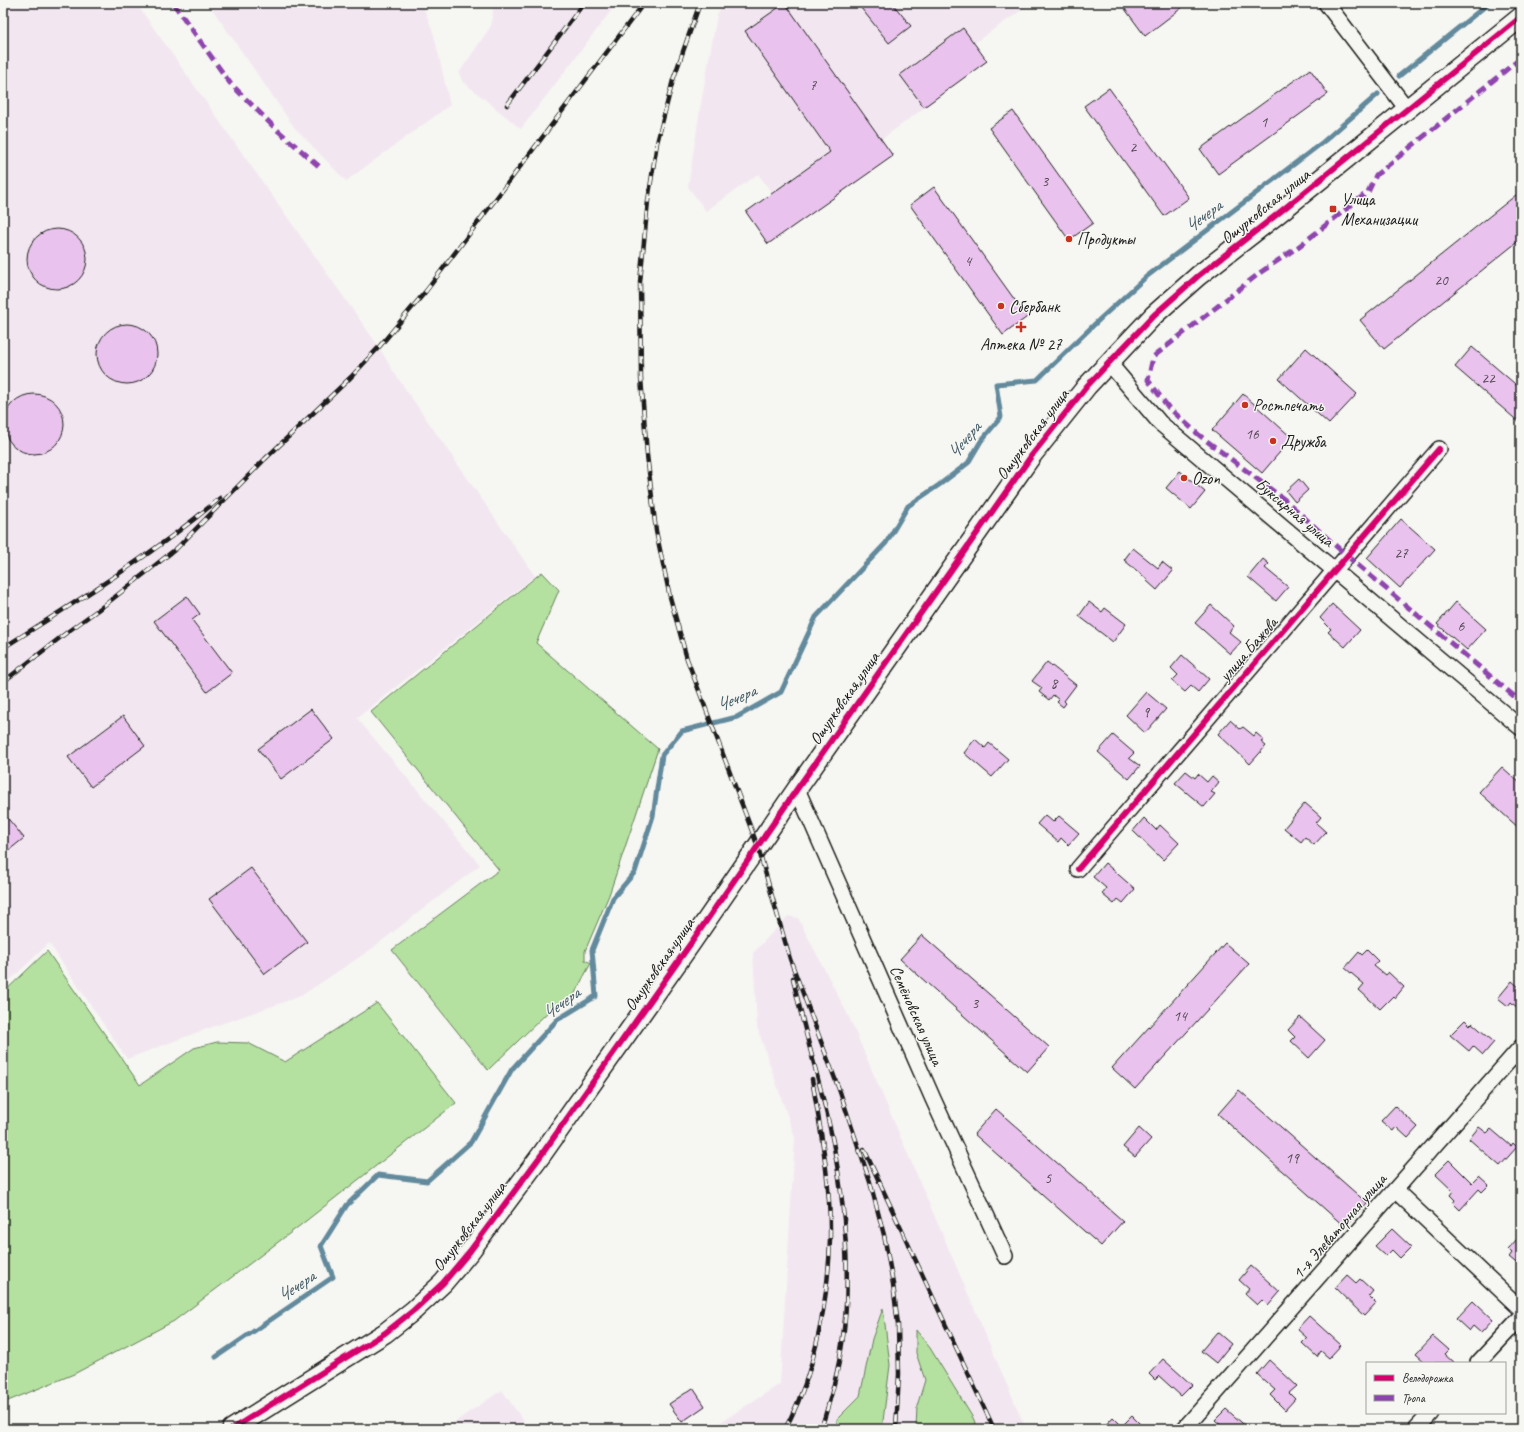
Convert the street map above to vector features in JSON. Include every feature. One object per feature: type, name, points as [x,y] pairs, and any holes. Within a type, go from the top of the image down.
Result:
[{"type":"street","points":[[1326,3],[1407,109]]},
{"type":"street","name":"Ошурковская улица","points":[[232,1429],[384,1333],[414,1310],[443,1283],[470,1251],[542,1154],[696,937],[797,789],[1032,455],[1087,386],[1154,315],[1198,276],[1275,216],[1521,17]]},
{"type":"street","name":"Буксирная улица","points":[[1109,363],[1160,423],[1521,728]]},
{"type":"street","name":"улица Бажова","points":[[1078,868],[1439,449]]},
{"type":"street","name":"Семёновская улица","points":[[797,789],[933,1099],[1004,1256]]},
{"type":"street","name":"1-я Элеваторная улица","points":[[1184,1429],[1521,1047]]},
{"type":"street","points":[[1395,1190],[1521,1310]]},
{"type":"street","points":[[1479,1362],[1521,1317]]},
{"type":"street","points":[[1416,1429],[1430,1414]]},
{"type":"shaded area","points":[[3,3],[136,3],[379,347],[393,371],[535,576],[357,718],[480,865],[370,950],[301,996],[198,1032],[127,1059],[49,943],[3,987]]},
{"type":"shaded area","points":[[208,3],[422,3],[434,35],[450,105],[346,181],[294,127]]},
{"type":"shaded area","points":[[494,3],[617,3],[521,129],[462,81],[459,73],[491,26]]},
{"type":"shaded area","points":[[723,3],[1032,3],[974,43],[987,61],[882,139],[893,156],[768,244],[746,212],[772,193],[758,174],[706,211],[688,187],[717,15]]},
{"type":"shaded area","points":[[788,916],[798,918],[849,1017],[1026,1429],[710,1429],[780,1384],[795,1138],[757,1027],[753,953]]},
{"type":"shaded area","points":[[502,1390],[529,1429],[444,1429]]},
{"type":"green space","points":[[542,572],[559,590],[536,643],[658,749],[609,895],[585,951],[585,960],[591,963],[574,995],[548,1012],[488,1070],[392,950],[499,870],[371,712]]},
{"type":"green space","points":[[47,951],[140,1085],[194,1048],[217,1042],[248,1043],[285,1062],[377,1003],[456,1103],[302,1224],[174,1321],[74,1374],[3,1403],[3,993]]},
{"type":"green space","points":[[883,1308],[890,1365],[882,1429],[837,1429],[837,1419],[860,1396],[872,1339]]},
{"type":"green space","points":[[916,1330],[930,1348],[973,1418],[978,1429],[916,1429],[917,1406],[925,1380],[916,1353]]},
{"type":"building","points":[[785,3],[893,156],[768,244],[746,212],[830,152],[745,31]]},
{"type":"building","points":[[857,3],[892,3],[911,26],[889,43]]},
{"type":"building","points":[[1133,3],[1188,3],[1145,36],[1125,9]]},
{"type":"building","points":[[963,28],[987,61],[924,107],[900,75]]},
{"type":"building","points":[[1310,69],[1328,94],[1218,174],[1200,149]]},
{"type":"building","points":[[1109,88],[1189,198],[1164,216],[1084,106]]},
{"type":"building","points":[[1013,111],[1093,223],[1069,240],[989,128]]},
{"type":"building","points":[[934,187],[1027,317],[1003,335],[910,205]]},
{"type":"building","points":[[1521,191],[1521,239],[1384,349],[1360,320]]},
{"type":"building","points":[[57,229],[74,234],[82,242],[87,259],[82,276],[74,284],[57,289],[40,284],[32,276],[27,259],[32,242],[40,234]]},
{"type":"building","points":[[127,324],[144,329],[152,337],[157,354],[152,371],[144,379],[127,384],[110,379],[102,371],[97,354],[102,337],[110,329]]},
{"type":"building","points":[[1472,347],[1521,389],[1521,424],[1455,367]]},
{"type":"building","points":[[1306,348],[1357,394],[1329,424],[1279,379]]},
{"type":"building","points":[[34,394],[50,399],[55,403],[59,408],[64,424],[59,440],[55,445],[50,449],[34,454],[18,449],[13,445],[9,440],[4,424],[9,408],[13,403],[18,399]]},
{"type":"building","points":[[1243,394],[1292,438],[1262,473],[1212,430]]},
{"type":"building","points":[[1180,471],[1205,492],[1191,509],[1166,488]]},
{"type":"building","points":[[1299,479],[1308,490],[1295,502],[1286,491]]},
{"type":"building","points":[[1401,519],[1435,549],[1400,588],[1367,558]]},
{"type":"building","points":[[1133,548],[1158,568],[1162,562],[1173,571],[1157,590],[1147,581],[1148,580],[1124,560]]},
{"type":"building","points":[[1263,559],[1269,564],[1265,568],[1288,587],[1276,601],[1248,577]]},
{"type":"building","points":[[187,596],[200,614],[192,620],[232,673],[207,692],[154,621]]},
{"type":"building","points":[[1089,602],[1102,612],[1105,608],[1126,624],[1113,642],[1079,616]]},
{"type":"building","points":[[1456,602],[1486,629],[1467,650],[1437,624]]},
{"type":"building","points":[[1332,604],[1360,630],[1345,647],[1328,632],[1331,629],[1320,618]]},
{"type":"building","points":[[1211,605],[1234,626],[1229,632],[1241,642],[1230,654],[1195,623]]},
{"type":"building","points":[[1182,655],[1209,679],[1198,692],[1191,686],[1185,692],[1172,681],[1178,675],[1171,668]]},
{"type":"building","points":[[1047,662],[1076,685],[1064,701],[1066,703],[1063,707],[1057,702],[1059,700],[1053,695],[1049,700],[1039,692],[1042,688],[1032,681]]},
{"type":"building","points":[[1146,692],[1166,709],[1145,733],[1126,715]]},
{"type":"building","points":[[311,709],[334,739],[281,779],[258,749]]},
{"type":"building","points":[[123,716],[145,746],[91,787],[68,757]]},
{"type":"building","points":[[1230,720],[1240,729],[1243,727],[1254,736],[1256,733],[1264,740],[1261,742],[1266,746],[1250,764],[1218,734]]},
{"type":"building","points":[[1113,735],[1134,753],[1129,758],[1140,766],[1129,779],[1098,752]]},
{"type":"building","points":[[975,739],[985,748],[989,743],[1008,759],[992,777],[964,753]]},
{"type":"building","points":[[1502,767],[1521,784],[1521,830],[1479,792]]},
{"type":"building","points":[[1186,771],[1195,778],[1198,774],[1207,782],[1212,776],[1219,782],[1211,792],[1215,794],[1204,807],[1175,783]]},
{"type":"building","points":[[1305,803],[1321,817],[1316,823],[1326,832],[1314,845],[1305,837],[1301,842],[1284,828]]},
{"type":"building","points":[[5,815],[24,838],[3,855],[3,816]]},
{"type":"building","points":[[1045,815],[1053,822],[1059,816],[1079,833],[1068,845],[1061,838],[1058,842],[1037,824]]},
{"type":"building","points":[[1144,818],[1156,830],[1160,825],[1179,843],[1163,860],[1133,831]]},
{"type":"building","points":[[1105,863],[1135,889],[1123,903],[1118,899],[1114,904],[1102,894],[1106,888],[1093,877]]},
{"type":"building","points":[[251,868],[307,942],[265,974],[209,899]]},
{"type":"building","points":[[922,935],[1049,1047],[1027,1072],[900,959]]},
{"type":"building","points":[[1225,943],[1249,964],[1135,1089],[1112,1068]]},
{"type":"building","points":[[1367,950],[1378,961],[1374,966],[1385,975],[1388,972],[1404,987],[1395,998],[1393,996],[1380,1009],[1359,990],[1364,984],[1345,968],[1359,952],[1362,955]]},
{"type":"building","points":[[1512,981],[1521,989],[1521,1011],[1511,1002],[1508,1006],[1498,998]]},
{"type":"building","points":[[1300,1017],[1325,1040],[1309,1058],[1291,1041],[1295,1037],[1288,1030]]},
{"type":"building","points":[[1465,1020],[1470,1025],[1472,1023],[1494,1042],[1483,1055],[1473,1046],[1469,1051],[1450,1035]]},
{"type":"building","points":[[1521,1081],[1521,1095],[1514,1089]]},
{"type":"building","points":[[1239,1090],[1367,1203],[1345,1227],[1218,1114]]},
{"type":"building","points":[[1395,1106],[1418,1127],[1408,1138],[1396,1127],[1393,1131],[1381,1121]]},
{"type":"building","points":[[996,1109],[1123,1221],[1101,1246],[974,1134]]},
{"type":"building","points":[[1479,1127],[1487,1133],[1491,1129],[1511,1146],[1513,1143],[1517,1147],[1500,1166],[1469,1139]]},
{"type":"building","points":[[1139,1128],[1151,1139],[1135,1157],[1123,1147]]},
{"type":"building","points":[[1449,1160],[1472,1183],[1479,1176],[1489,1185],[1482,1192],[1479,1189],[1460,1210],[1453,1203],[1455,1200],[1450,1195],[1453,1191],[1435,1174]]},
{"type":"building","points":[[1392,1229],[1411,1247],[1400,1258],[1392,1250],[1386,1256],[1375,1246]]},
{"type":"building","points":[[1518,1238],[1521,1240],[1521,1267],[1509,1257],[1512,1253],[1508,1249]]},
{"type":"building","points":[[1251,1266],[1280,1292],[1268,1306],[1262,1300],[1257,1305],[1245,1294],[1249,1289],[1239,1280]]},
{"type":"building","points":[[1347,1275],[1356,1283],[1360,1279],[1373,1291],[1369,1296],[1376,1303],[1364,1316],[1335,1288]]},
{"type":"building","points":[[1473,1301],[1493,1320],[1481,1333],[1473,1326],[1469,1331],[1456,1319]]},
{"type":"building","points":[[1309,1316],[1341,1345],[1329,1358],[1321,1351],[1317,1357],[1302,1343],[1307,1338],[1297,1329]]},
{"type":"building","points":[[1217,1332],[1231,1344],[1216,1363],[1201,1351]]},
{"type":"building","points":[[1433,1336],[1449,1350],[1445,1354],[1454,1362],[1425,1362],[1416,1354]]},
{"type":"building","points":[[1163,1359],[1192,1385],[1181,1396],[1159,1376],[1155,1380],[1149,1374]]},
{"type":"building","points":[[1269,1360],[1297,1386],[1289,1393],[1295,1399],[1285,1410],[1270,1395],[1275,1390],[1257,1374]]},
{"type":"building","points":[[693,1388],[705,1406],[682,1422],[669,1404]]},
{"type":"building","points":[[1226,1409],[1249,1429],[1225,1429],[1215,1420]]},
{"type":"building","points":[[1132,1416],[1145,1429],[1102,1429],[1113,1417],[1122,1426]]},
{"type":"waterway","name":"Чечера","points":[[1399,76],[1489,3]]},
{"type":"waterway","name":"Чечера","points":[[216,1357],[333,1277],[321,1246],[347,1205],[378,1175],[427,1181],[471,1142],[512,1069],[557,1020],[596,996],[592,950],[613,898],[635,872],[653,816],[662,755],[682,731],[737,717],[781,692],[816,617],[886,543],[908,506],[968,463],[981,441],[1001,417],[996,384],[1037,380],[1146,277],[1323,142],[1378,94]]},
{"type":"railway","points":[[507,105],[584,3]]},
{"type":"railway","points":[[3,682],[177,548],[265,459],[351,377],[379,347],[426,291],[644,3]]},
{"type":"railway","points":[[700,3],[673,80],[657,143],[648,201],[640,282],[641,378],[647,455],[656,531],[670,597],[687,659],[758,847],[790,959],[840,1092],[870,1182],[884,1235],[893,1284],[898,1325],[899,1374],[896,1429]]},
{"type":"railway","points":[[3,648],[87,595],[141,558],[220,498]]},
{"type":"railway","points":[[793,978],[833,1142],[841,1191],[846,1243],[846,1295],[842,1344],[828,1408],[821,1429]]},
{"type":"railway","points":[[785,1429],[805,1384],[817,1343],[825,1300],[829,1258],[829,1199],[822,1139],[812,1079]]},
{"type":"railway","points":[[864,1149],[994,1429]]},
{"type":"marked path","points":[[173,3],[230,83],[275,128],[320,167]]},
{"type":"marked path","points":[[1521,58],[1376,175],[1368,192],[1298,247],[1261,272],[1153,357],[1148,380],[1168,407],[1199,435],[1285,500],[1347,556],[1521,702]]},
{"type":"cycle path","points":[[232,1429],[385,1333],[414,1310],[443,1283],[470,1251],[542,1154],[691,943],[797,789],[1032,455],[1087,386],[1154,315],[1198,276],[1275,216],[1521,17]]},
{"type":"cycle path","points":[[1078,869],[1439,449]]},
{"type":"place","name":"Улица Механизации","points":[[1333,209]]},
{"type":"place","name":"Продукты","points":[[1069,239]]},
{"type":"place","name":"Сбербанк","points":[[1001,306]]},
{"type":"place","name":"Аптека № 27","points":[[1021,327]]},
{"type":"place","name":"Ростпечать","points":[[1245,405]]},
{"type":"place","name":"Дружба","points":[[1273,441]]},
{"type":"place","name":"Ozon","points":[[1184,478]]}]
